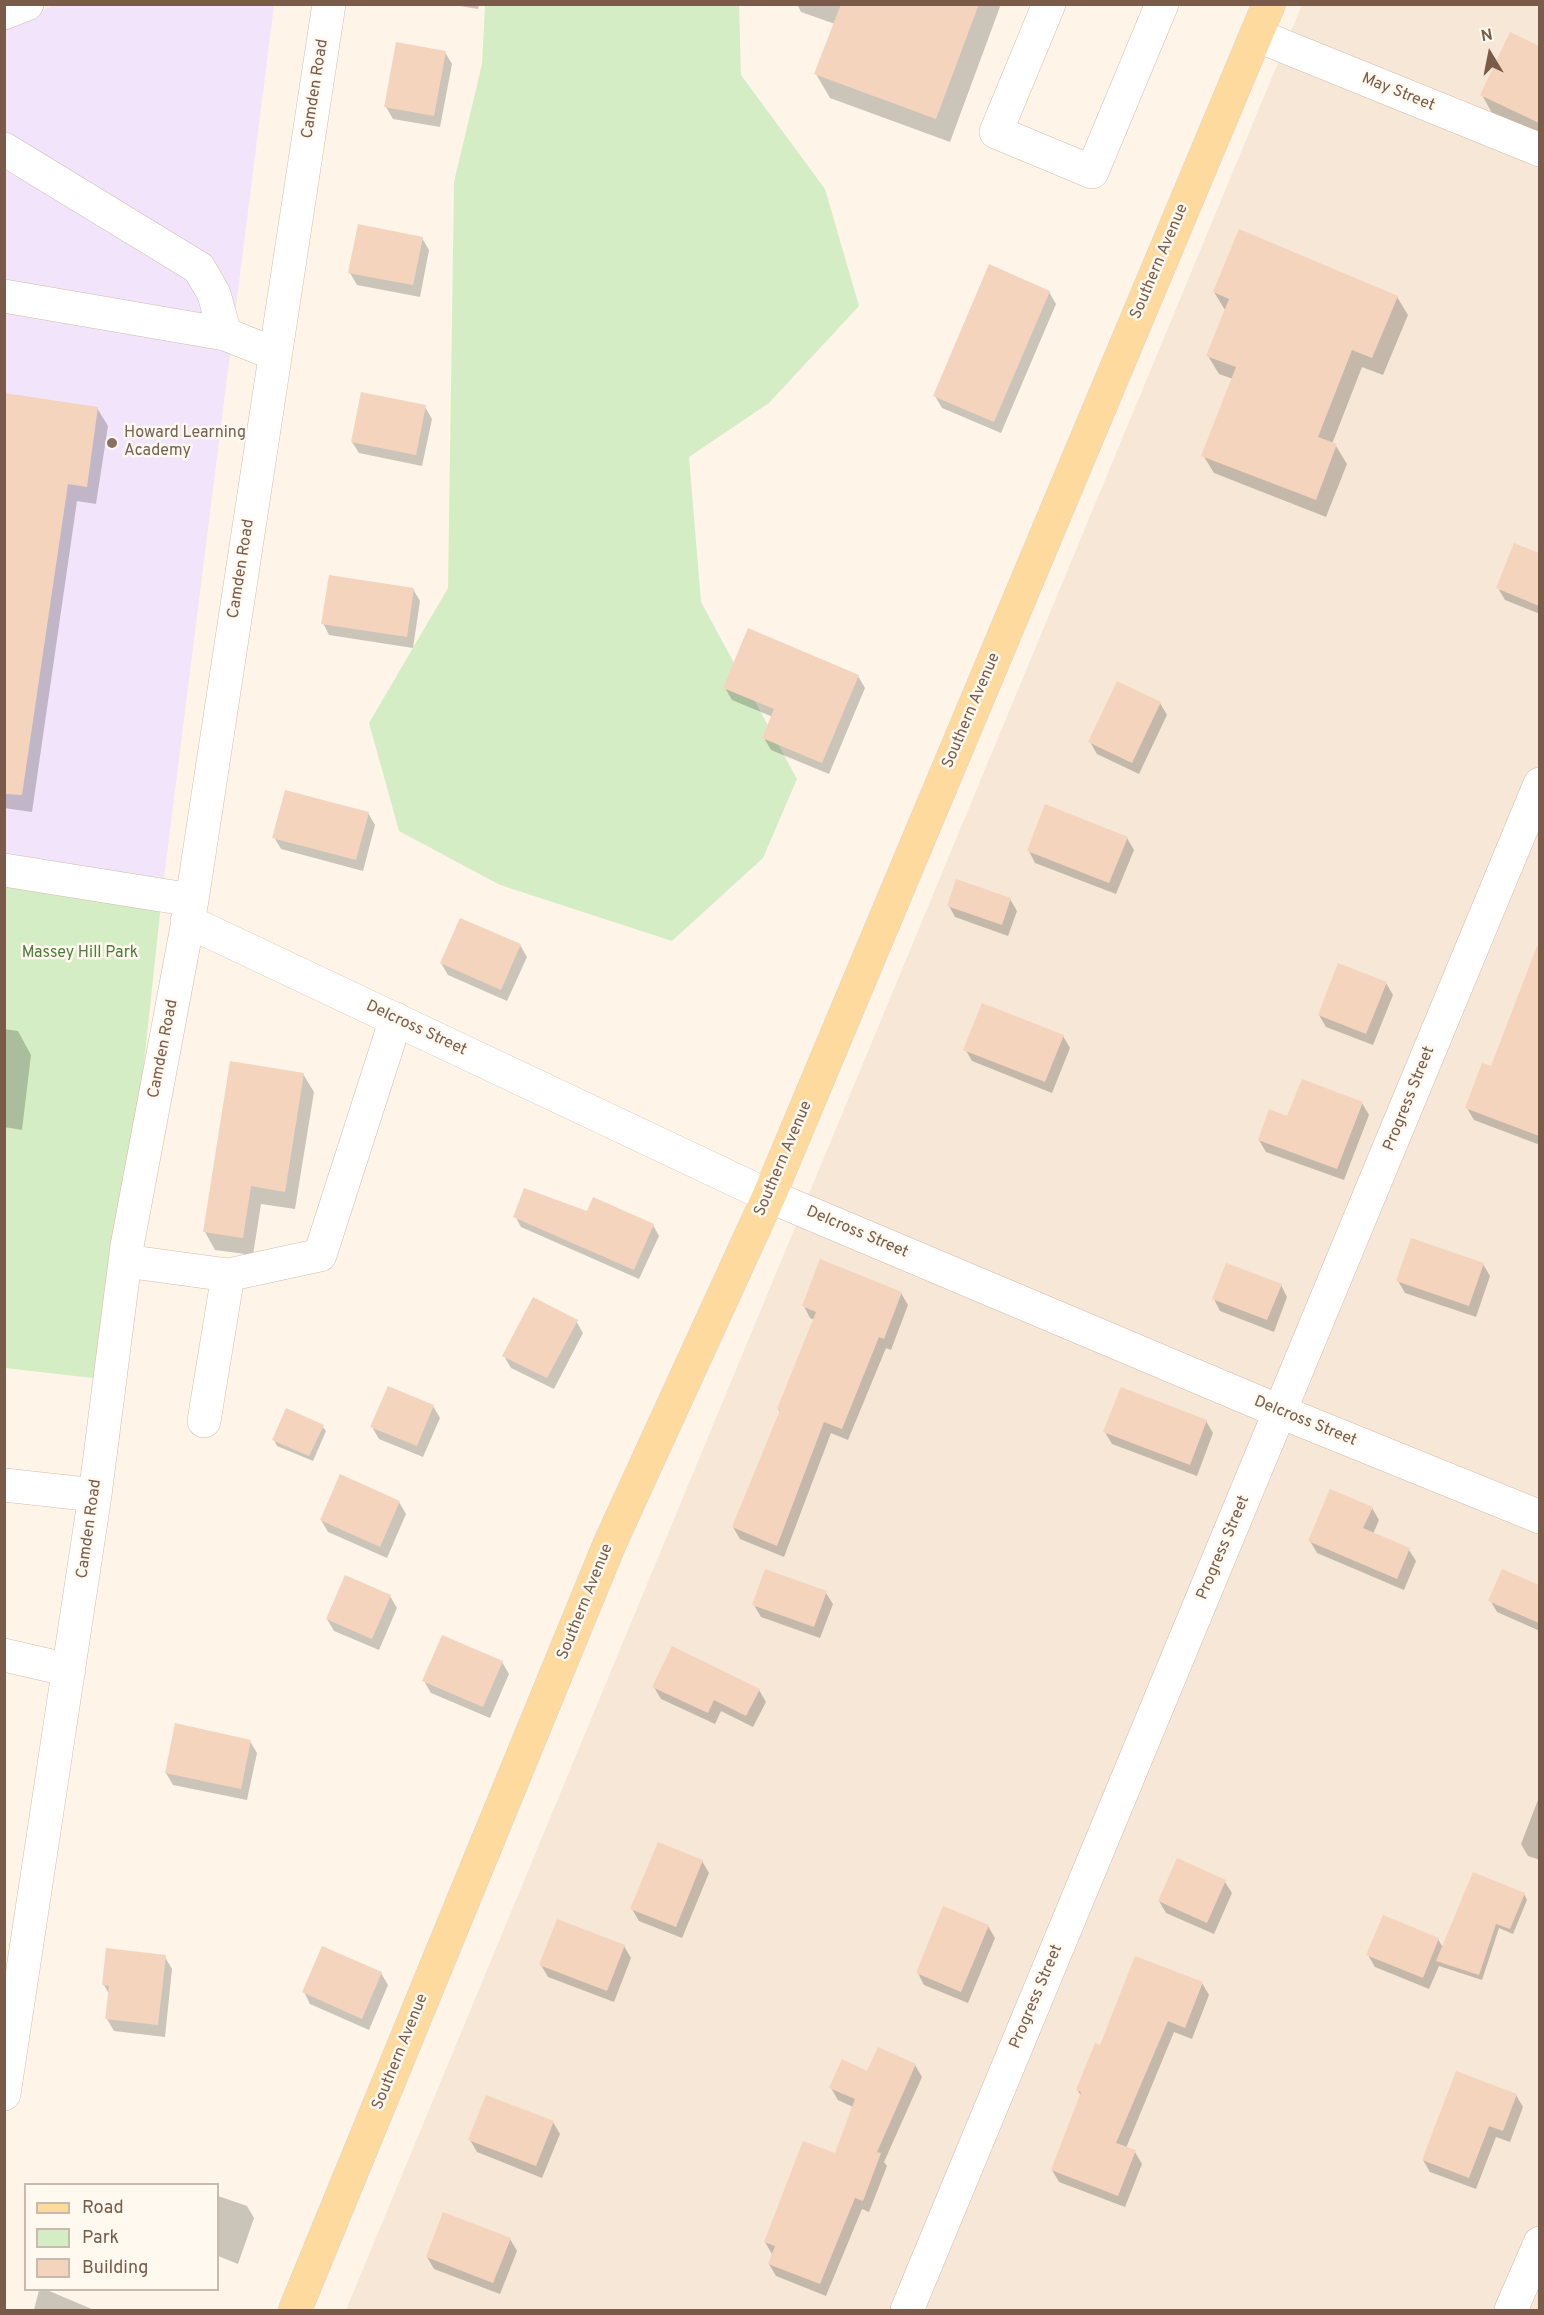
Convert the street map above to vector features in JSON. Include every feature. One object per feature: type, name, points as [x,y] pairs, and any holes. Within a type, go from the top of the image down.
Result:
[{"type":"main road","name":"Southern Avenue","points":[[295,2310],[610,1543],[769,1196],[1269,4]]},
{"type":"street","points":[[4,13],[27,4]]},
{"type":"street","name":"Camden Road","points":[[4,2094],[95,1495],[125,1261],[190,910],[329,4]]},
{"type":"street","points":[[1049,4],[996,132],[1092,172],[1162,4]]},
{"type":"street","name":"May Street","points":[[1256,35],[1539,150]]},
{"type":"street","points":[[4,150],[199,268],[214,294],[225,334]]},
{"type":"street","points":[[4,296],[225,334],[275,354]]},
{"type":"street","name":"Progress Street","points":[[907,2310],[1281,1412],[1539,784]]},
{"type":"street","name":"Delcross Street","points":[[4,870],[190,910],[396,1019],[769,1196],[1281,1412],[1539,1517]]},
{"type":"street","points":[[125,1261],[228,1275],[320,1255],[396,1019]]},
{"type":"street","points":[[204,1421],[228,1275]]},
{"type":"street","points":[[4,1485],[95,1495]]},
{"type":"street","points":[[4,1655],[69,1671]]},
{"type":"street","points":[[1511,2310],[1539,2243]]},
{"type":"shaded area","name":"Howard Learning Academy","points":[[54,5],[274,5],[163,886],[5,861],[4,26]]},
{"type":"shaded area","points":[[1302,5],[1539,5],[1539,2310],[346,2310]]},
{"type":"green space","points":[[485,5],[739,5],[741,75],[825,189],[859,306],[769,403],[689,457],[701,602],[797,779],[763,858],[672,941],[500,885],[399,831],[369,723],[448,588],[454,182],[482,64]]},
{"type":"green space","name":"Massey Hill Park","points":[[4,861],[163,886],[110,1380],[5,1368]]},
{"type":"building","points":[[841,4],[979,4],[936,119],[814,74]]},
{"type":"building","points":[[1510,32],[1539,46],[1539,123],[1480,95]]},
{"type":"building","points":[[396,42],[446,51],[434,116],[384,107]]},
{"type":"building","points":[[358,224],[423,237],[413,285],[348,273]]},
{"type":"building","points":[[1239,229],[1398,296],[1372,358],[1352,350],[1318,437],[1337,444],[1316,500],[1201,456],[1236,367],[1206,356],[1229,299],[1213,292]]},
{"type":"building","points":[[989,264],[1050,291],[994,422],[933,396]]},
{"type":"building","points":[[361,392],[426,405],[416,455],[351,442]]},
{"type":"building","points":[[4,393],[98,407],[87,487],[68,484],[22,795],[4,794]]},
{"type":"building","points":[[1514,543],[1539,553],[1539,606],[1496,588]]},
{"type":"building","points":[[329,575],[414,588],[407,637],[321,624]]},
{"type":"building","points":[[748,628],[859,675],[822,763],[762,738],[774,709],[723,688]]},
{"type":"building","points":[[1117,681],[1161,702],[1132,763],[1088,742]]},
{"type":"building","points":[[285,790],[369,812],[356,860],[272,838]]},
{"type":"building","points":[[1045,804],[1128,837],[1109,883],[1027,851]]},
{"type":"building","points":[[956,879],[1011,898],[1002,925],[947,906]]},
{"type":"building","points":[[460,918],[521,944],[501,990],[440,963]]},
{"type":"building","points":[[1537,946],[1539,946],[1539,1136],[1465,1108],[1482,1063],[1491,1066]]},
{"type":"building","points":[[1338,963],[1387,982],[1366,1034],[1318,1015]]},
{"type":"building","points":[[982,1003],[1064,1035],[1045,1082],[963,1050]]},
{"type":"building","points":[[230,1061],[304,1073],[285,1192],[251,1186],[243,1238],[203,1232]]},
{"type":"building","points":[[1302,1079],[1363,1102],[1337,1169],[1258,1140],[1269,1109],[1287,1116]]},
{"type":"building","points":[[524,1188],[587,1211],[593,1197],[654,1224],[634,1270],[513,1217]]},
{"type":"building","points":[[1411,1238],[1484,1263],[1469,1306],[1396,1281]]},
{"type":"building","points":[[820,1259],[902,1292],[884,1339],[879,1337],[842,1429],[824,1422],[777,1546],[732,1527],[780,1410],[777,1409],[816,1312],[802,1306]]},
{"type":"building","points":[[1226,1263],[1282,1284],[1267,1320],[1212,1299]]},
{"type":"building","points":[[533,1297],[578,1320],[547,1378],[502,1356]]},
{"type":"building","points":[[388,1386],[434,1405],[417,1446],[370,1427]]},
{"type":"building","points":[[1121,1387],[1207,1420],[1190,1465],[1103,1432]]},
{"type":"building","points":[[286,1408],[324,1425],[309,1456],[272,1440]]},
{"type":"building","points":[[340,1474],[400,1501],[380,1547],[320,1520]]},
{"type":"building","points":[[1330,1489],[1373,1507],[1363,1528],[1410,1548],[1397,1579],[1308,1541]]},
{"type":"building","points":[[765,1569],[827,1591],[814,1627],[752,1605]]},
{"type":"building","points":[[1502,1569],[1539,1585],[1539,1623],[1488,1601]]},
{"type":"building","points":[[345,1575],[391,1595],[372,1639],[326,1619]]},
{"type":"building","points":[[442,1635],[503,1661],[483,1707],[422,1681]]},
{"type":"building","points":[[672,1646],[760,1689],[746,1716],[714,1700],[708,1713],[652,1687]]},
{"type":"building","points":[[175,1723],[251,1740],[241,1789],[165,1773]]},
{"type":"building","points":[[658,1842],[703,1860],[676,1927],[630,1909]]},
{"type":"building","points":[[1177,1858],[1226,1880],[1207,1923],[1158,1901]]},
{"type":"building","points":[[1473,1872],[1525,1893],[1510,1929],[1496,1924],[1479,1975],[1436,1961]]},
{"type":"building","points":[[943,1906],[989,1925],[961,1992],[916,1973]]},
{"type":"building","points":[[1383,1915],[1439,1938],[1423,1978],[1366,1955]]},
{"type":"building","points":[[557,1919],[625,1945],[607,1991],[539,1965]]},
{"type":"building","points":[[322,1946],[382,1972],[362,2019],[302,1992]]},
{"type":"building","points":[[106,1948],[166,1955],[158,2025],[105,2019],[109,1986],[102,1985]]},
{"type":"building","points":[[1135,1956],[1203,1982],[1185,2028],[1168,2021],[1116,2143],[1136,2150],[1118,2196],[1051,2170],[1081,2092],[1076,2090],[1095,2043],[1100,2045]]},
{"type":"building","points":[[878,2047],[916,2064],[877,2152],[881,2153],[863,2201],[855,2198],[820,2284],[768,2264],[775,2246],[764,2242],[803,2141],[835,2153],[855,2099],[829,2088],[842,2059],[867,2071]]},
{"type":"building","points":[[1456,2071],[1517,2094],[1503,2131],[1489,2126],[1469,2178],[1422,2160]]},
{"type":"building","points":[[486,2095],[554,2121],[536,2166],[468,2140]]},
{"type":"building","points":[[443,2212],[511,2238],[493,2283],[426,2257]]},
{"type":"place","name":"Howard Learning Academy","points":[[112,443]]}]
